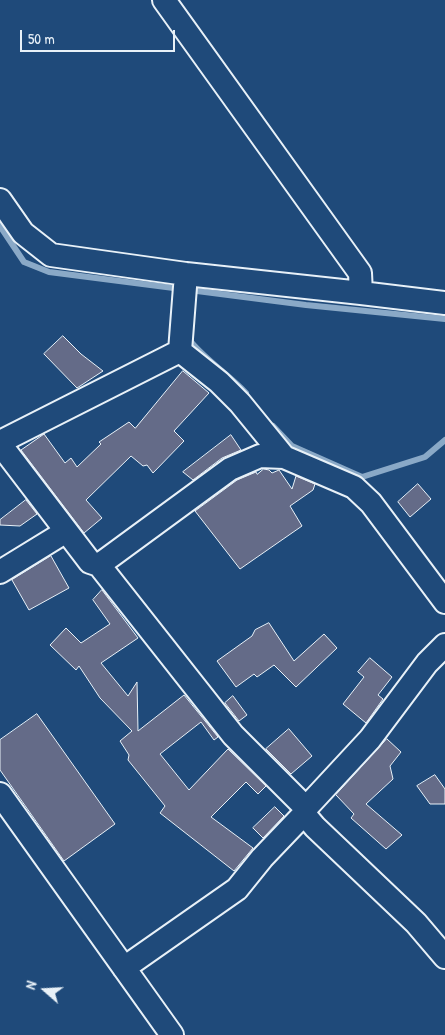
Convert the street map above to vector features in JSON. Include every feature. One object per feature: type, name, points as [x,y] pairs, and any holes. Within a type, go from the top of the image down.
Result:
[{"type":"street","points":[[164,0],[360,273],[361,293]]},
{"type":"street","points":[[0,200],[23,233],[51,255],[186,278],[361,293],[445,303]]},
{"type":"street","points":[[180,351],[186,278]]},
{"type":"street","points":[[180,351],[0,443],[65,532],[90,562],[99,565],[233,735],[305,811],[315,827],[416,923],[445,957]]},
{"type":"street","points":[[180,351],[219,382],[240,403],[284,457]]},
{"type":"street","points":[[99,565],[230,469],[260,456],[284,457],[354,487],[371,503],[445,602]]},
{"type":"street","points":[[0,572],[65,532]]},
{"type":"street","points":[[124,968],[237,889],[262,858],[370,739],[427,663],[445,645]]},
{"type":"street","points":[[0,794],[172,1035]]},
{"type":"building","points":[[63,336],[81,354],[103,371],[77,388],[44,354]]},
{"type":"building","points":[[183,371],[209,393],[174,431],[184,441],[153,473],[147,465],[143,466],[131,456],[86,500],[102,518],[84,533],[21,450],[44,434],[65,463],[71,458],[77,467],[101,444],[99,442],[129,422],[135,428]]},
{"type":"building","points":[[231,435],[241,450],[222,458],[193,480],[183,472]]},
{"type":"building","points":[[264,469],[272,473],[279,470],[292,489],[296,476],[315,484],[313,490],[290,506],[302,526],[240,569],[195,511],[237,480],[256,472],[257,474]]},
{"type":"building","points":[[418,484],[431,499],[410,517],[398,502]]},
{"type":"building","points":[[26,500],[37,514],[20,526],[0,525],[0,520]]},
{"type":"building","points":[[51,556],[69,588],[29,610],[12,580]]},
{"type":"building","points":[[102,590],[138,638],[101,663],[128,696],[137,682],[138,731],[184,695],[218,737],[214,740],[201,722],[160,754],[189,790],[228,749],[266,786],[258,794],[246,782],[211,817],[253,848],[234,871],[160,813],[165,806],[128,760],[129,755],[120,741],[132,731],[100,698],[79,666],[76,670],[50,645],[66,628],[81,643],[110,624],[93,600]]},
{"type":"building","points":[[269,623],[294,661],[324,634],[337,648],[296,687],[274,665],[257,677],[254,674],[236,687],[217,661],[252,636],[255,630]]},
{"type":"building","points":[[370,658],[392,677],[378,695],[383,699],[366,723],[343,704],[364,677],[358,672]]},
{"type":"building","points":[[233,696],[247,715],[239,721],[225,703]]},
{"type":"building","points":[[37,714],[115,824],[64,861],[0,770],[0,740]]},
{"type":"building","points":[[289,729],[312,756],[291,774],[266,749]]},
{"type":"building","points":[[387,739],[401,752],[390,766],[393,779],[366,804],[402,835],[386,849],[351,818],[354,814],[336,795]]},
{"type":"building","points":[[435,775],[445,789],[445,804],[430,804],[417,786]]},
{"type":"building","points":[[275,807],[284,816],[263,838],[253,828]]},
{"type":"waterway","points":[[0,226],[24,262],[49,272],[306,305],[445,319]]},
{"type":"waterway","points":[[191,335],[191,342],[197,349],[246,393]]},
{"type":"waterway","points":[[273,426],[292,446],[362,477],[425,457],[445,440]]}]
